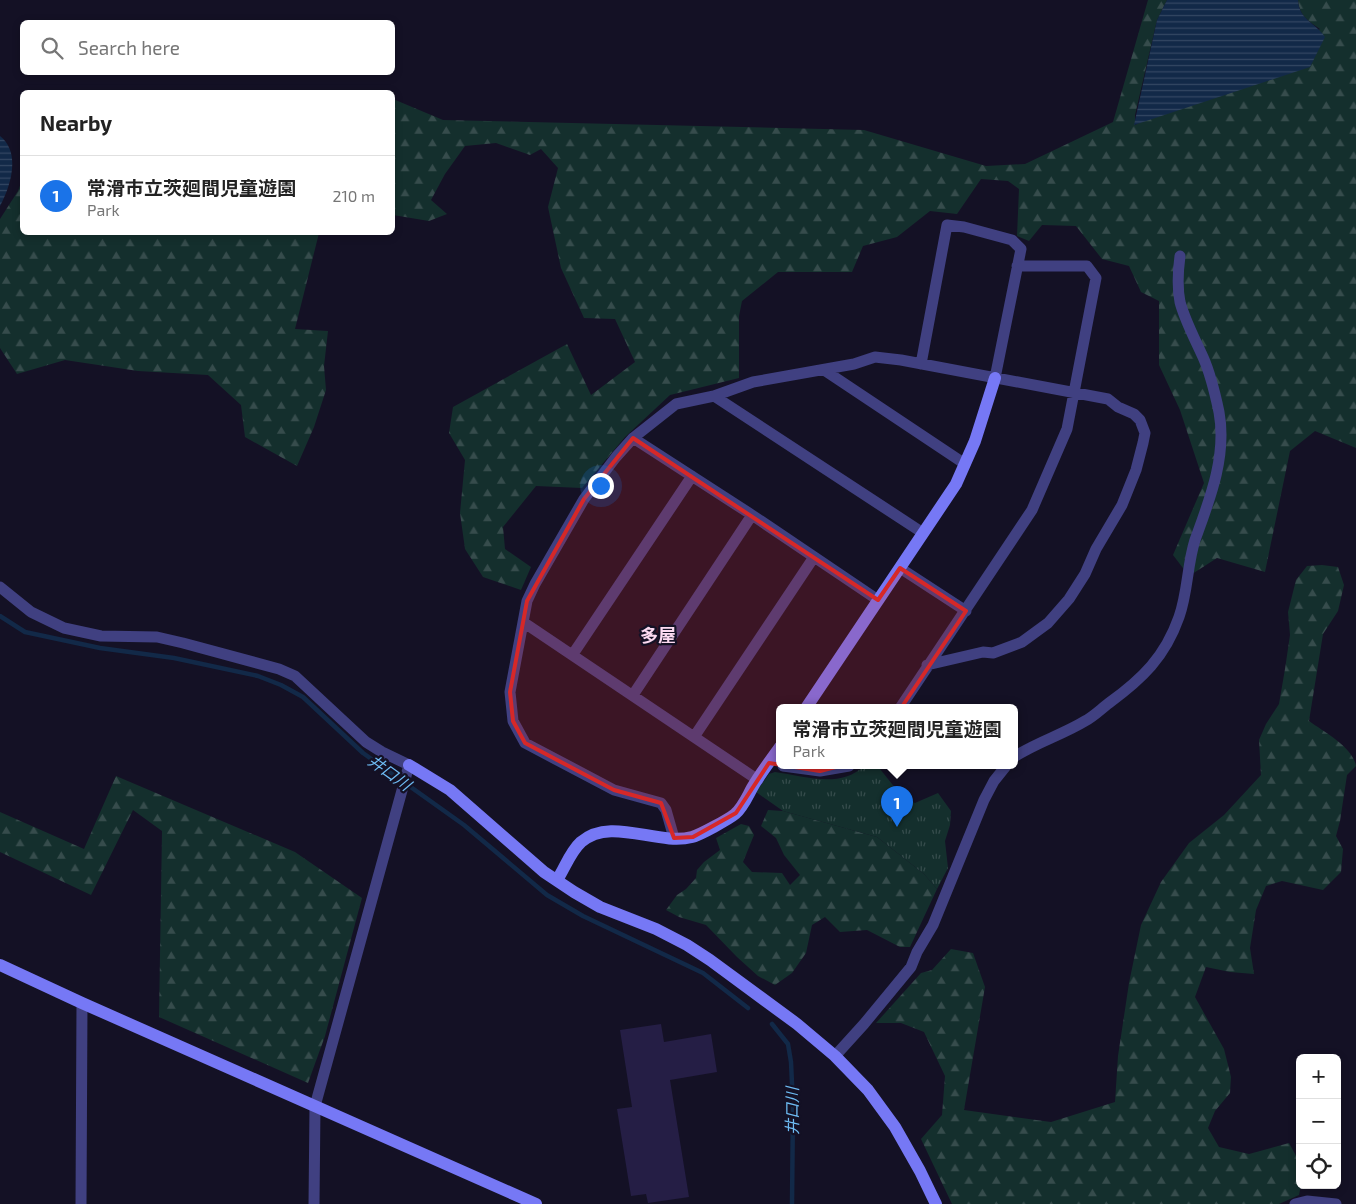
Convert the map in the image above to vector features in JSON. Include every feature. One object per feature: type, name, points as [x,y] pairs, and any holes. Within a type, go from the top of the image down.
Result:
[{"type":"street","points":[[809,704],[956,484],[965,464],[975,441],[995,378],[1021,249],[1012,240],[964,227],[947,225],[921,364]]},
{"type":"street","points":[[1018,755],[1031,746],[1085,721],[1134,684],[1152,667],[1164,650],[1184,604],[1192,550],[1215,483],[1219,460],[1220,415],[1212,380],[1184,316],[1180,300],[1178,276],[1180,256]]},
{"type":"street","points":[[903,704],[1032,510],[1067,429],[1096,278],[1087,266],[1017,266]]},
{"type":"street","points":[[674,838],[666,810],[661,803],[614,790],[525,743],[513,721],[510,692],[527,601],[556,544],[584,499],[633,438],[676,404],[714,396],[753,382],[824,370],[875,357],[1108,399],[1118,407],[1134,414],[1143,425],[1145,433],[1136,470],[1122,505],[1096,549],[1085,574],[1069,599],[1037,633],[1022,642],[1000,651],[983,652],[928,665]]},
{"type":"street","points":[[824,370],[965,464]]},
{"type":"street","points":[[714,396],[923,533]]},
{"type":"street","points":[[633,438],[878,600]]},
{"type":"street","points":[[572,654],[692,476]]},
{"type":"street","points":[[632,695],[752,515]]},
{"type":"street","points":[[694,736],[814,557]]},
{"type":"street","points":[[900,568],[966,611]]},
{"type":"street","points":[[0,587],[31,612],[64,628],[101,636],[166,639],[295,676],[366,742],[450,790],[537,866],[556,880],[600,906],[656,929],[695,950],[797,1024],[835,1056],[868,1090],[895,1126],[936,1204]]},
{"type":"street","points":[[523,622],[758,780]]},
{"type":"street","points":[[314,1204],[315,1106],[409,765]]},
{"type":"street","points":[[556,880],[577,846],[594,834],[616,831],[674,838],[693,837],[736,814],[758,780],[776,766]]},
{"type":"street","points":[[802,769],[820,772],[834,769]]},
{"type":"street","points":[[835,1056],[911,967],[917,952],[933,925],[984,800],[1004,769]]},
{"type":"street","points":[[0,965],[536,1204]]},
{"type":"street","points":[[81,1204],[82,1003]]},
{"type":"street","points":[[1295,1204],[1307,1201],[1336,1204]]},
{"type":"highlighted area","points":[[633,438],[878,600],[900,568],[966,611],[875,747],[859,761],[820,771],[769,763],[736,813],[693,837],[674,838],[661,803],[614,790],[525,743],[513,721],[510,692],[527,601],[584,499]]},
{"type":"green space","points":[[1148,0],[1167,0],[1157,20],[1135,115],[1135,125],[1320,29],[1302,14],[1298,0],[1356,0],[1356,448],[1315,431],[1290,451],[1265,572],[1217,558],[1189,576],[1173,555],[1204,483],[1180,410],[1159,365],[1159,301],[1141,292],[1129,266],[1102,259],[1076,226],[1042,225],[1029,241],[1017,236],[1019,189],[1008,181],[981,179],[957,214],[930,211],[897,237],[863,246],[852,272],[778,272],[742,301],[739,316],[739,378],[670,395],[625,437],[582,488],[536,486],[503,527],[505,549],[531,567],[521,590],[483,577],[465,549],[460,513],[465,460],[449,433],[453,407],[567,344],[591,395],[635,362],[615,319],[584,318],[561,268],[548,207],[558,168],[541,149],[530,155],[496,143],[465,146],[445,174],[431,200],[447,214],[429,221],[395,215],[395,100],[443,120],[864,130],[986,166],[1025,164],[1113,122]]},
{"type":"green space","points":[[20,186],[20,235],[318,235],[295,329],[328,331],[324,366],[326,390],[314,427],[297,466],[245,437],[241,405],[208,375],[138,371],[65,360],[17,374],[0,348],[0,219]]},
{"type":"green space","points":[[1307,566],[1338,567],[1344,585],[1338,611],[1323,634],[1309,721],[1344,746],[1350,752],[1356,766],[1347,775],[1336,836],[1343,849],[1341,872],[1323,890],[1282,881],[1266,886],[1256,910],[1250,948],[1254,974],[1206,967],[1195,997],[1224,1049],[1231,1077],[1230,1093],[1215,1111],[1208,1128],[1219,1147],[1249,1154],[1289,1143],[1296,1156],[1296,1189],[1300,1189],[1299,1195],[1279,1204],[952,1204],[921,1139],[942,1115],[945,1076],[924,1032],[901,1023],[876,1023],[921,973],[932,970],[951,949],[973,953],[985,987],[964,1110],[1051,1122],[1115,1102],[1118,1056],[1129,983],[1141,925],[1161,882],[1189,843],[1224,815],[1261,775],[1259,740],[1266,724],[1279,704],[1290,635],[1288,612],[1296,580]]},
{"type":"green space","points":[[860,769],[880,769],[904,799],[915,803],[938,793],[951,811],[950,825],[945,841],[948,868],[937,889],[924,874],[877,837],[783,811],[756,792],[769,774],[775,772],[821,779],[844,777]]},
{"type":"green space","points":[[116,776],[295,852],[362,898],[325,1036],[308,1083],[159,1017],[162,831],[133,810],[91,895],[0,852],[0,812],[84,849]]},
{"type":"green space","points":[[768,810],[783,811],[877,837],[924,874],[937,889],[910,947],[900,947],[867,930],[840,932],[825,917],[812,925],[806,953],[792,973],[775,985],[758,976],[706,925],[679,917],[666,910],[677,895],[686,889],[696,878],[697,870],[704,862],[720,850],[716,838],[741,824],[749,826],[754,835],[743,862],[752,872],[782,873],[790,885],[800,875],[784,855],[776,838],[761,826]]},
{"type":"water","points":[[1167,0],[1298,0],[1304,17],[1325,37],[1310,67],[1134,125],[1157,20]]},
{"type":"water","points":[[0,136],[10,151],[12,170],[8,189],[0,206]]},
{"type":"building","points":[[661,1024],[664,1042],[711,1034],[717,1072],[670,1080],[689,1197],[648,1203],[646,1194],[631,1196],[617,1109],[632,1107],[620,1030]]},
{"type":"waterway","name":"井口川","points":[[0,616],[25,632],[100,648],[174,658],[258,676],[281,685],[303,697],[363,753],[464,825],[547,895],[583,916],[703,973],[748,1008]]},
{"type":"waterway","name":"井口川","points":[[772,1024],[788,1044],[791,1062],[793,1106],[792,1204]]},
{"type":"place","name":"常滑市立茨廻間児童遊園","points":[[897,827]]},
{"type":"district","name":"多屋","points":[[658,635]]}]
